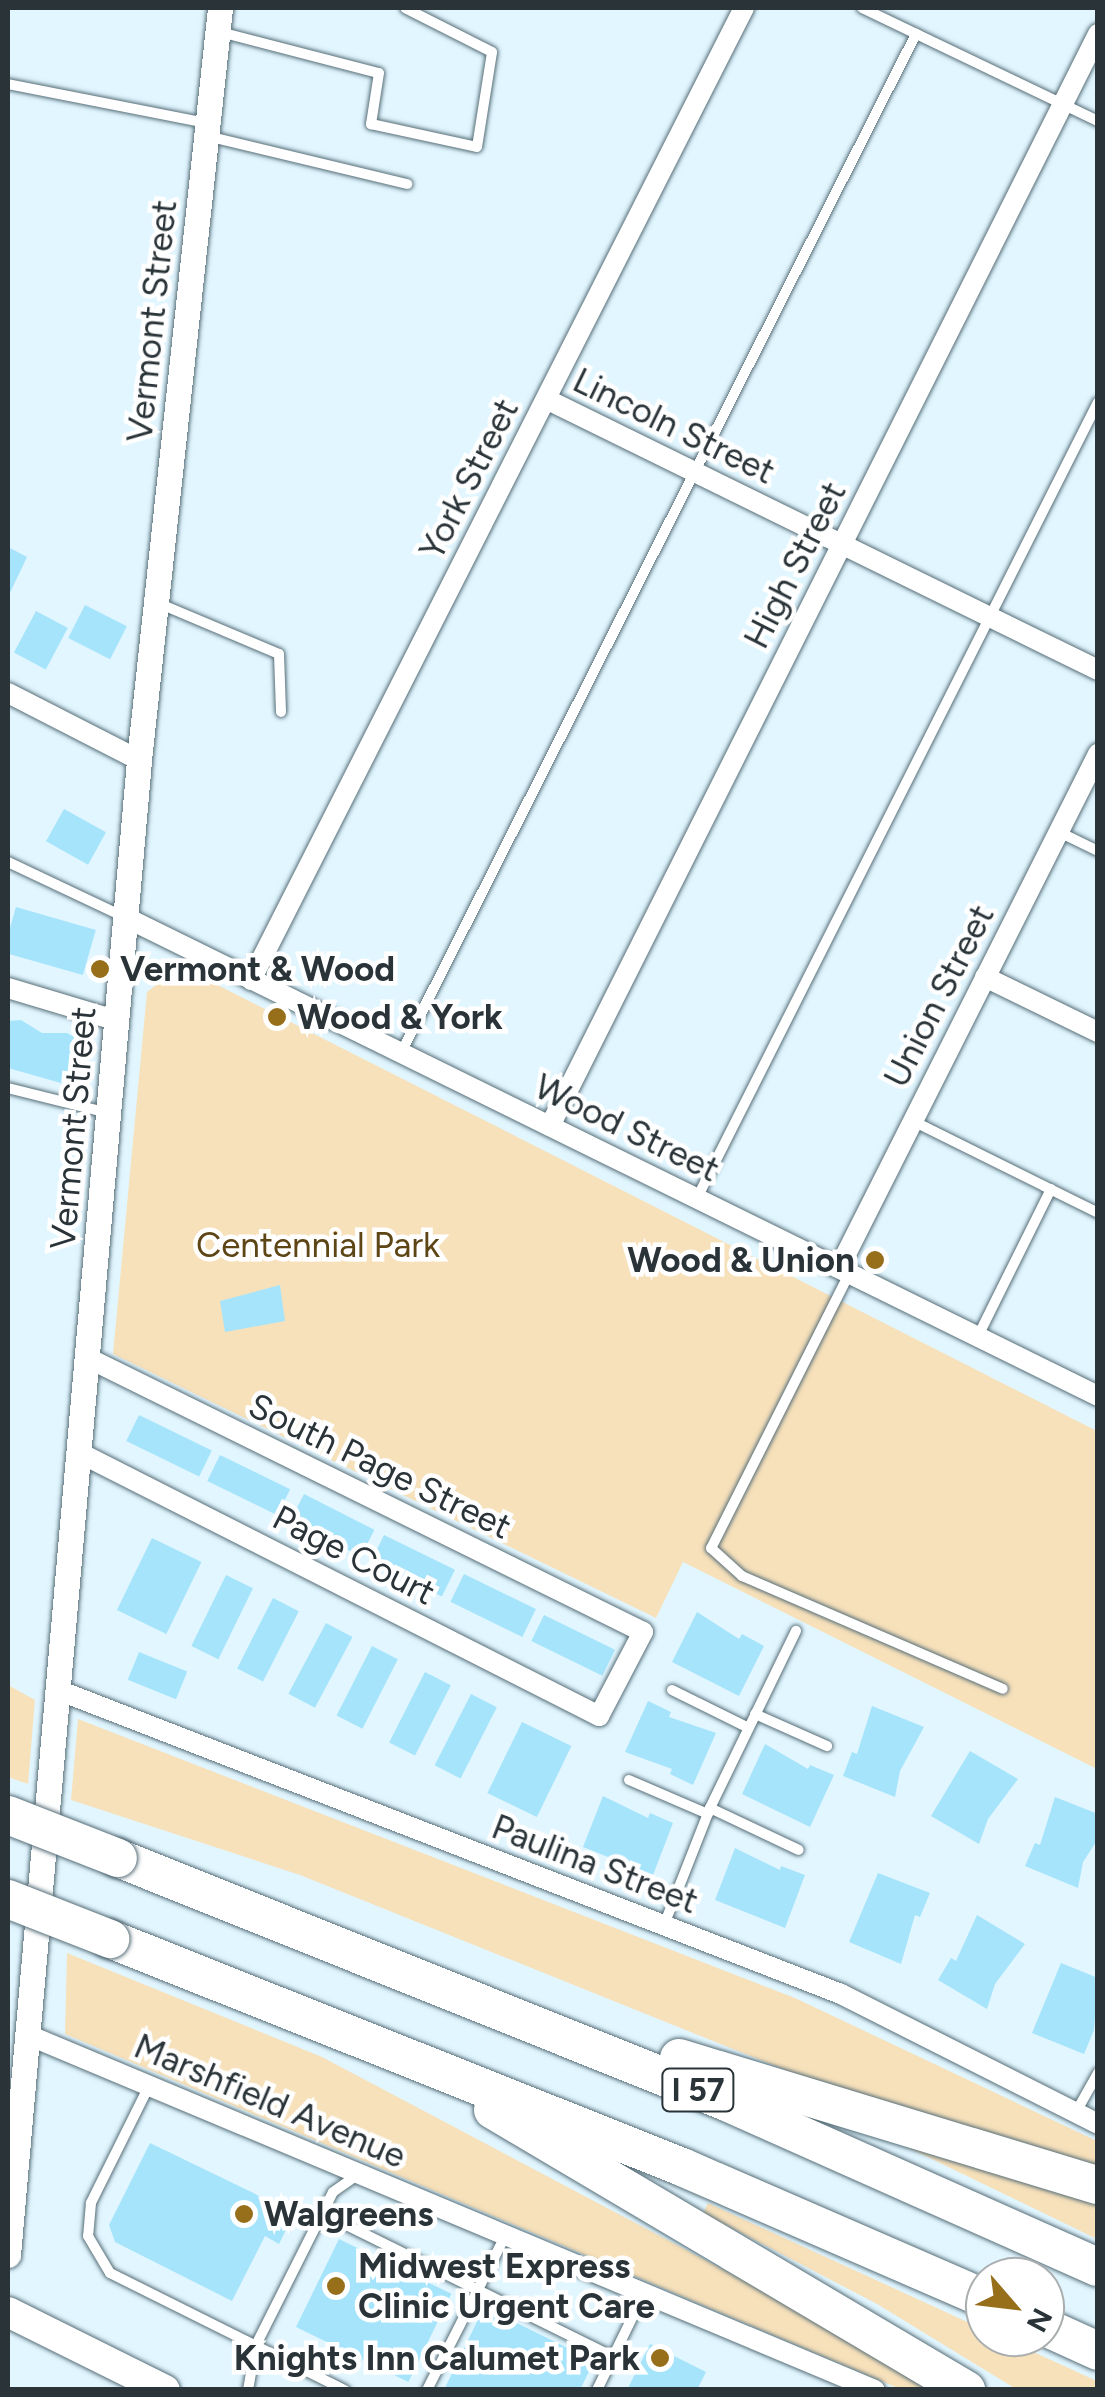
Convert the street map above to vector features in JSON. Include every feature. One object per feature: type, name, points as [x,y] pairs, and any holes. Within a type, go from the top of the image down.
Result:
[{"type":"highway","name":"I 57","points":[[8,1815],[730,2102],[1098,2267]]},
{"type":"highway","name":"I 57","points":[[8,1899],[387,2048],[965,2291]]},
{"type":"highway","points":[[294,1926],[698,2064],[1098,2185]]},
{"type":"highway","points":[[387,2048],[966,2390]]},
{"type":"highway","points":[[1065,2336],[1098,2351]]},
{"type":"main road","points":[[8,2312],[164,2390]]},
{"type":"street","name":"York Street","points":[[251,980],[744,8]]},
{"type":"street","name":"Vermont Street","points":[[8,2255],[11,2183],[28,2035],[139,760],[219,20]]},
{"type":"street","name":"High Street","points":[[550,1126],[1098,34]]},
{"type":"street","name":"Lincoln Street","points":[[546,399],[1098,670]]},
{"type":"street","points":[[8,694],[139,760]]},
{"type":"street","name":"Union Street","points":[[844,1271],[913,1121],[1098,754]]},
{"type":"street","name":"Wood Street","points":[[127,918],[1098,1396]]},
{"type":"street","points":[[985,977],[1098,1032]]},
{"type":"street","points":[[8,988],[118,1021]]},
{"type":"street","name":"South Page Street","points":[[88,1358],[642,1632],[599,1716]]},
{"type":"street","name":"Page Court","points":[[80,1452],[599,1716]]},
{"type":"street","name":"Paulina Street","points":[[58,1690],[841,1994],[1098,2124]]},
{"type":"street","name":"Marshfield Avenue","points":[[28,2035],[875,2390]]},
{"type":"lane","points":[[219,20],[380,72],[371,124],[476,148],[492,52],[405,8]]},
{"type":"lane","points":[[862,8],[1061,108],[1098,121]]},
{"type":"lane","points":[[401,1053],[916,34]]},
{"type":"lane","points":[[8,84],[207,129],[406,184]]},
{"type":"lane","points":[[697,1198],[1098,402]]},
{"type":"lane","points":[[157,603],[279,654],[280,712]]},
{"type":"lane","points":[[1058,832],[1098,851]]},
{"type":"lane","points":[[8,862],[127,918]]},
{"type":"lane","points":[[8,1088],[110,1113]]},
{"type":"lane","points":[[913,1121],[1098,1212]]},
{"type":"lane","points":[[978,1337],[1051,1190]]},
{"type":"lane","points":[[844,1271],[711,1548],[742,1576],[1003,1689]]},
{"type":"lane","points":[[664,1925],[709,1811],[796,1631]]},
{"type":"lane","points":[[672,1690],[747,1727]]},
{"type":"lane","points":[[754,1714],[827,1746]]},
{"type":"lane","points":[[629,1780],[800,1850]]},
{"type":"lane","points":[[1076,2113],[1098,2072]]},
{"type":"lane","points":[[148,2086],[91,2203],[88,2236],[110,2273],[346,2390]]},
{"type":"lane","points":[[248,2390],[256,2345],[322,2213],[333,2192],[360,2174]]},
{"type":"lane","points":[[322,2213],[613,2357]]},
{"type":"lane","points":[[427,2390],[506,2235]]},
{"type":"lane","points":[[597,2390],[644,2293]]},
{"type":"green space","name":"Centennial Park","points":[[180,966],[1097,1431],[1097,1769],[683,1562],[656,1618],[113,1354],[147,992]]},
{"type":"green space","points":[[8,1685],[35,1700],[28,1784],[8,1777]]},
{"type":"green space","points":[[78,1719],[795,1998],[1097,2141],[1097,2168],[805,2078],[300,1875],[71,1800]]},
{"type":"green space","points":[[67,1953],[322,2057],[949,2389],[900,2389],[65,2034]]},
{"type":"green space","points":[[851,2120],[1097,2195],[1097,2239]]},
{"type":"green space","points":[[708,2203],[965,2321],[965,2357],[1045,2357],[1097,2381],[1097,2389],[1016,2389],[877,2304],[703,2213]]},
{"type":"building","points":[[8,547],[27,557],[8,597]]},
{"type":"building","points":[[85,605],[127,626],[110,659],[68,638]]},
{"type":"building","points":[[36,611],[68,628],[46,669],[14,652]]},
{"type":"building","points":[[64,809],[106,832],[88,865],[46,841]]},
{"type":"building","points":[[16,907],[96,930],[83,975],[8,954],[8,935]]},
{"type":"building","points":[[21,1020],[42,1033],[67,1033],[87,1044],[75,1087],[8,1068],[8,1021]]},
{"type":"building","points":[[280,1285],[285,1321],[225,1332],[220,1301]]},
{"type":"building","points":[[139,1415],[212,1451],[199,1477],[126,1441]]},
{"type":"building","points":[[220,1455],[290,1489],[277,1515],[207,1481]]},
{"type":"building","points":[[304,1494],[374,1530],[361,1557],[290,1521]]},
{"type":"building","points":[[384,1535],[455,1570],[442,1597],[371,1562]]},
{"type":"building","points":[[152,1538],[201,1562],[166,1634],[117,1610]]},
{"type":"building","points":[[464,1574],[536,1609],[522,1637],[450,1602]]},
{"type":"building","points":[[226,1575],[253,1588],[218,1659],[191,1646]]},
{"type":"building","points":[[273,1598],[299,1611],[263,1682],[237,1668]]},
{"type":"building","points":[[697,1612],[739,1639],[742,1634],[764,1646],[739,1696],[672,1662]]},
{"type":"building","points":[[544,1615],[615,1650],[602,1676],[531,1641]]},
{"type":"building","points":[[326,1623],[352,1637],[315,1708],[288,1694]]},
{"type":"building","points":[[372,1646],[398,1659],[362,1729],[337,1715]]},
{"type":"building","points":[[139,1652],[187,1671],[176,1699],[128,1680]]},
{"type":"building","points":[[425,1672],[451,1685],[415,1756],[389,1742]]},
{"type":"building","points":[[471,1694],[497,1707],[461,1778],[435,1765]]},
{"type":"building","points":[[648,1701],[671,1712],[669,1717],[716,1733],[693,1785],[670,1774],[672,1769],[625,1752]]},
{"type":"building","points":[[872,1706],[924,1727],[900,1771],[895,1797],[843,1776],[852,1752],[857,1754]]},
{"type":"building","points":[[522,1722],[571,1746],[537,1817],[487,1793]]},
{"type":"building","points":[[765,1744],[808,1769],[810,1765],[834,1775],[810,1827],[742,1794]]},
{"type":"building","points":[[970,1751],[1018,1779],[988,1819],[979,1844],[931,1816]]},
{"type":"building","points":[[603,1796],[648,1818],[650,1813],[673,1823],[653,1875],[583,1847]]},
{"type":"building","points":[[1055,1797],[1098,1814],[1098,1839],[1083,1862],[1078,1888],[1025,1866],[1035,1843],[1040,1845]]},
{"type":"building","points":[[735,1848],[780,1870],[781,1866],[805,1875],[785,1928],[715,1900]]},
{"type":"building","points":[[878,1873],[930,1893],[920,1917],[915,1915],[901,1964],[849,1942]]},
{"type":"building","points":[[977,1915],[1025,1944],[995,1984],[987,2009],[938,1980],[951,1958],[956,1961]]},
{"type":"building","points":[[1061,1963],[1098,1978],[1094,2030],[1084,2054],[1032,2033]]},
{"type":"building","name":"Walgreens","points":[[150,2143],[280,2206],[275,2214],[290,2222],[279,2244],[265,2236],[232,2301],[115,2242],[109,2225]]},
{"type":"building","points":[[339,2239],[451,2294],[408,2382],[296,2327]]},
{"type":"building","points":[[484,2307],[594,2361],[580,2390],[444,2390]]},
{"type":"building","name":"Knights Inn Calumet Park","points":[[650,2344],[706,2372],[697,2390],[627,2390]]},
{"type":"place","name":"Vermont & Wood","points":[[100,969]]},
{"type":"place","name":"Wood & York","points":[[277,1017]]},
{"type":"place","name":"Wood & Union","points":[[875,1260]]},
{"type":"place","name":"Walgreens","points":[[244,2214]]},
{"type":"place","name":"Midwest Express Clinic Urgent Care","points":[[336,2286]]},
{"type":"place","name":"Knights Inn Calumet Park","points":[[660,2358]]}]
